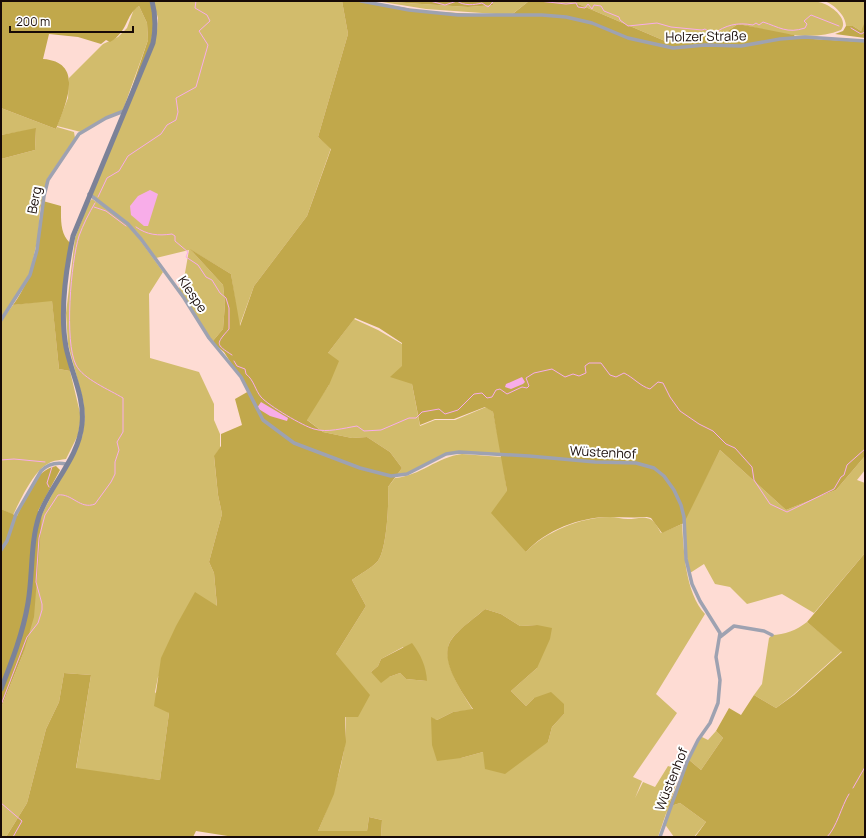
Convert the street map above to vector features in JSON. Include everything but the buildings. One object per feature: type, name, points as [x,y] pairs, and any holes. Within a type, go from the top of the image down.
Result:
[{"type":"main road","points":[[1,689],[15,654],[25,622],[29,602],[35,529],[46,502],[81,434],[83,414],[66,347],[64,312],[73,236],[89,194],[153,43],[156,29],[156,16],[152,1]]},
{"type":"street","name":"Holzer Straße","points":[[361,1],[409,10],[458,15],[542,15],[566,17],[592,23],[628,38],[673,48],[705,45],[741,46],[780,39],[806,37],[865,41]]},
{"type":"street","name":"Berg","points":[[1,320],[30,275],[38,250],[44,196],[48,180],[79,134],[106,118],[124,111]]},
{"type":"street","name":"Klespe","points":[[89,194],[128,224],[141,239],[184,298],[209,338],[240,377],[263,420]]},
{"type":"street","name":"Wüstenhof","points":[[263,420],[282,436],[303,447],[360,468],[391,476],[408,474],[446,454],[459,452],[529,456],[584,462],[636,463],[654,468],[664,476],[674,490],[681,505],[684,517],[686,559],[692,584],[700,601],[719,628],[720,636],[716,657],[720,687],[716,709],[710,723],[698,740],[687,762],[660,837]]},
{"type":"street","points":[[1,550],[16,514],[37,476],[44,468],[57,462],[66,464]]},
{"type":"street","points":[[720,636],[734,626],[764,631],[772,635]]},
{"type":"shaded area","points":[[1,1],[150,1],[154,21],[151,43],[129,96],[148,40],[147,23],[139,6],[131,14],[121,33],[110,42],[106,40],[101,44],[78,37],[49,34],[43,59],[56,62],[64,68],[68,76],[69,86],[64,108],[56,129],[1,108]]},
{"type":"shaded area","points":[[153,1],[342,1],[348,34],[318,137],[331,148],[307,216],[254,286],[239,327],[231,274],[191,250],[223,285],[225,304],[223,329],[212,342],[179,289],[185,273],[189,250],[156,258],[137,232],[93,196],[93,191],[157,31],[158,18]]},
{"type":"shaded area","points":[[342,1],[367,1],[423,11],[510,16],[529,1],[576,3],[665,41],[726,32],[738,24],[794,35],[796,38],[865,42],[865,456],[836,490],[786,510],[720,450],[684,523],[662,533],[651,518],[647,517],[610,517],[587,519],[553,531],[534,544],[526,552],[491,513],[507,491],[493,412],[485,407],[454,419],[435,419],[420,425],[412,384],[390,377],[402,366],[402,343],[379,328],[355,318],[328,353],[339,361],[329,385],[307,420],[323,432],[352,438],[367,437],[390,452],[402,468],[388,487],[387,526],[380,556],[374,565],[352,580],[366,606],[336,654],[370,695],[358,717],[345,717],[346,742],[334,794],[318,831],[367,831],[369,817],[382,820],[381,837],[234,837],[196,831],[193,837],[6,837],[27,803],[46,729],[59,702],[64,673],[91,675],[76,768],[160,780],[169,713],[154,706],[161,658],[176,626],[195,592],[217,606],[214,573],[209,562],[222,514],[218,495],[214,456],[221,446],[221,434],[242,425],[235,399],[249,391],[224,352],[212,342],[223,329],[225,304],[223,285],[190,249],[231,274],[240,326],[254,286],[307,216],[331,149],[318,137],[348,34]]},
{"type":"shaded area","points":[[376,1],[468,7],[494,5],[490,1],[529,1],[511,15],[426,9]]},
{"type":"shaded area","points":[[376,1],[490,1],[494,5],[468,7]]},
{"type":"shaded area","points":[[546,1],[818,2],[827,5],[837,12],[843,21],[843,25],[841,30],[829,34],[803,36],[738,24],[726,32],[665,41],[576,3]]},
{"type":"shaded area","points":[[824,1],[865,1],[865,24],[861,31],[853,26],[846,26],[842,14],[832,5]]},
{"type":"shaded area","points":[[139,6],[147,23],[148,40],[123,110],[81,132],[57,126],[68,98],[69,78],[103,44],[118,37],[127,28],[134,9]]},
{"type":"shaded area","points":[[864,24],[865,38],[835,34],[843,31],[846,26],[853,26],[861,31]]},
{"type":"shaded area","points":[[1,108],[56,129],[57,127],[74,132],[75,138],[47,179],[40,210],[38,237],[30,273],[1,319],[1,159],[35,150],[36,129],[1,135]]},
{"type":"shaded area","points":[[36,128],[35,150],[1,159],[1,135]]},
{"type":"shaded area","points":[[150,190],[158,194],[148,226],[144,226],[131,215],[130,206],[138,196]]},
{"type":"shaded area","points":[[92,199],[119,217],[135,233],[163,272],[149,294],[150,358],[199,372],[214,404],[214,420],[220,434],[220,448],[214,457],[218,495],[222,514],[209,562],[214,573],[217,607],[158,677],[155,692],[169,713],[160,780],[76,769],[91,675],[64,673],[59,702],[46,729],[27,803],[6,837],[1,837],[1,708],[23,654],[42,514],[82,437],[85,418],[83,400],[68,344],[66,313],[75,238],[89,202]]},
{"type":"shaded area","points":[[43,201],[61,206],[63,231],[70,243],[62,313],[70,371],[59,369],[52,301],[13,305],[21,293],[32,268],[38,242]]},
{"type":"shaded area","points":[[52,300],[59,369],[70,371],[81,417],[78,435],[66,459],[51,462],[39,471],[24,493],[13,515],[1,509],[1,321],[13,305]]},
{"type":"shaded area","points":[[354,319],[378,330],[402,344],[402,366],[412,384],[420,426],[435,420],[455,420],[486,407],[493,412],[502,456],[470,452],[451,454],[437,459],[411,473],[396,476],[402,468],[390,452],[367,437],[352,438],[323,432],[306,419],[329,385],[328,353]]},
{"type":"shaded area","points":[[522,377],[525,382],[523,384],[511,389],[505,387],[506,384]]},
{"type":"shaded area","points":[[261,402],[288,418],[287,421],[270,416],[257,408]]},
{"type":"shaded area","points":[[720,450],[786,510],[836,490],[865,456],[865,470],[857,480],[865,483],[865,553],[814,613],[782,594],[747,604],[730,587],[715,584],[704,564],[690,573],[686,552],[684,521]]},
{"type":"shaded area","points":[[462,454],[502,457],[507,491],[526,552],[553,532],[587,520],[610,517],[628,519],[647,518],[653,521],[661,533],[682,524],[689,583],[698,605],[705,614],[656,694],[677,713],[633,777],[642,781],[635,798],[643,782],[655,787],[668,766],[681,770],[658,837],[381,837],[382,820],[369,817],[367,831],[318,831],[327,810],[341,766],[345,743],[346,721],[344,698],[336,654],[366,606],[352,580],[374,565],[380,556],[387,526],[388,487],[395,478],[412,474],[453,456]],"holes":[[[485,609],[501,614],[520,626],[537,625],[537,668],[511,691],[526,706],[534,698],[564,714],[552,727],[548,742],[483,752],[461,758],[431,718],[437,720],[453,712],[473,710],[464,696],[451,669],[448,660],[448,652],[449,644],[455,635]],[[403,647],[427,681],[406,679],[400,673],[389,677],[371,672],[378,666],[381,659]]]},
{"type":"shaded area","points":[[56,466],[60,470],[38,511],[42,514],[34,617],[23,654],[1,708],[1,509],[17,516],[27,493],[36,479],[48,469]]},
{"type":"shaded area","points":[[865,553],[865,837],[695,837],[706,822],[680,803],[668,807],[688,759],[701,770],[723,738],[716,731],[729,708],[741,715],[754,695],[776,708],[794,695],[842,652],[807,622]]},
{"type":"shaded area","points":[[485,609],[501,614],[520,626],[537,625],[552,628],[550,639],[537,668],[511,691],[526,706],[534,698],[551,692],[564,704],[564,714],[552,727],[548,742],[505,774],[485,769],[483,752],[461,758],[437,761],[432,745],[431,717],[437,720],[453,712],[473,709],[454,678],[450,669],[447,652],[449,644],[455,635]]},
{"type":"shaded area","points":[[807,622],[842,651],[793,695],[776,708],[754,695],[762,684],[769,638],[772,635],[795,630]]},
{"type":"shaded area","points":[[412,643],[426,670],[427,681],[406,679],[400,673],[389,677],[381,683],[371,672],[378,666],[381,659]]},
{"type":"shaded area","points":[[716,731],[723,738],[701,770],[688,759],[700,736],[708,740]]},
{"type":"shaded area","points":[[680,803],[706,822],[694,837],[674,837],[664,823],[668,807]]},
{"type":"waterway","points":[[98,197],[107,178],[119,171],[128,156],[161,134],[167,125],[176,120],[178,112],[176,98],[196,87],[208,45],[199,31],[210,21],[207,15],[195,8],[196,1]]},
{"type":"waterway","points":[[430,1],[445,5],[457,1],[469,5],[482,3],[488,7],[494,1],[502,1]]},
{"type":"waterway","points":[[539,1],[566,4],[576,3],[578,7],[585,8],[588,4],[592,9],[594,5],[601,6],[604,11],[619,17],[620,20],[628,26],[657,23],[671,27],[705,29],[713,34],[722,28],[732,25],[753,25],[756,23],[759,25],[763,22],[783,29],[799,30],[805,28],[807,24],[804,21],[811,15],[839,26]]},
{"type":"waterway","points":[[851,28],[861,34],[865,32]]},
{"type":"waterway","points":[[1,705],[27,637],[38,623],[42,610],[42,604],[36,582],[39,538],[45,515],[58,495],[68,496],[85,505],[95,504],[115,474],[115,462],[119,450],[117,442],[123,432],[123,398],[97,384],[79,370],[72,354],[70,339],[70,301],[73,263],[79,236],[95,203]]},
{"type":"waterway","points":[[94,207],[106,211],[126,226]]},
{"type":"waterway","points":[[136,227],[140,230],[157,235],[172,234],[175,236],[175,241],[188,252],[186,257],[198,265],[206,277],[212,280],[220,293],[226,298],[229,308],[229,329],[219,344],[232,355]]},
{"type":"waterway","points":[[234,361],[237,366],[245,369],[246,374],[251,379],[257,391],[265,401],[295,420],[319,430],[336,430],[357,426],[364,431],[381,430],[409,418],[416,418],[422,412],[439,409],[445,414],[458,410],[474,394],[482,393],[487,398],[492,397],[496,390],[500,389],[507,394],[522,387],[527,388],[529,386],[526,378],[534,373],[552,369],[565,377],[573,374],[579,376],[586,373],[585,366],[589,363],[601,363],[610,375],[616,377],[624,373],[650,389],[658,382],[663,383],[670,397],[680,411],[699,424],[713,431],[726,444],[735,448],[752,467],[754,480],[770,504],[787,512],[834,489],[841,477],[844,475],[847,465],[865,449]]},
{"type":"waterway","points":[[1,460],[14,459],[45,462]]},
{"type":"waterway","points":[[49,487],[47,483],[52,467]]},
{"type":"waterway","points":[[853,788],[865,767]]},
{"type":"waterway","points":[[827,837],[834,828],[849,794]]},
{"type":"waterway","points":[[1,803],[22,821],[13,837]]}]
